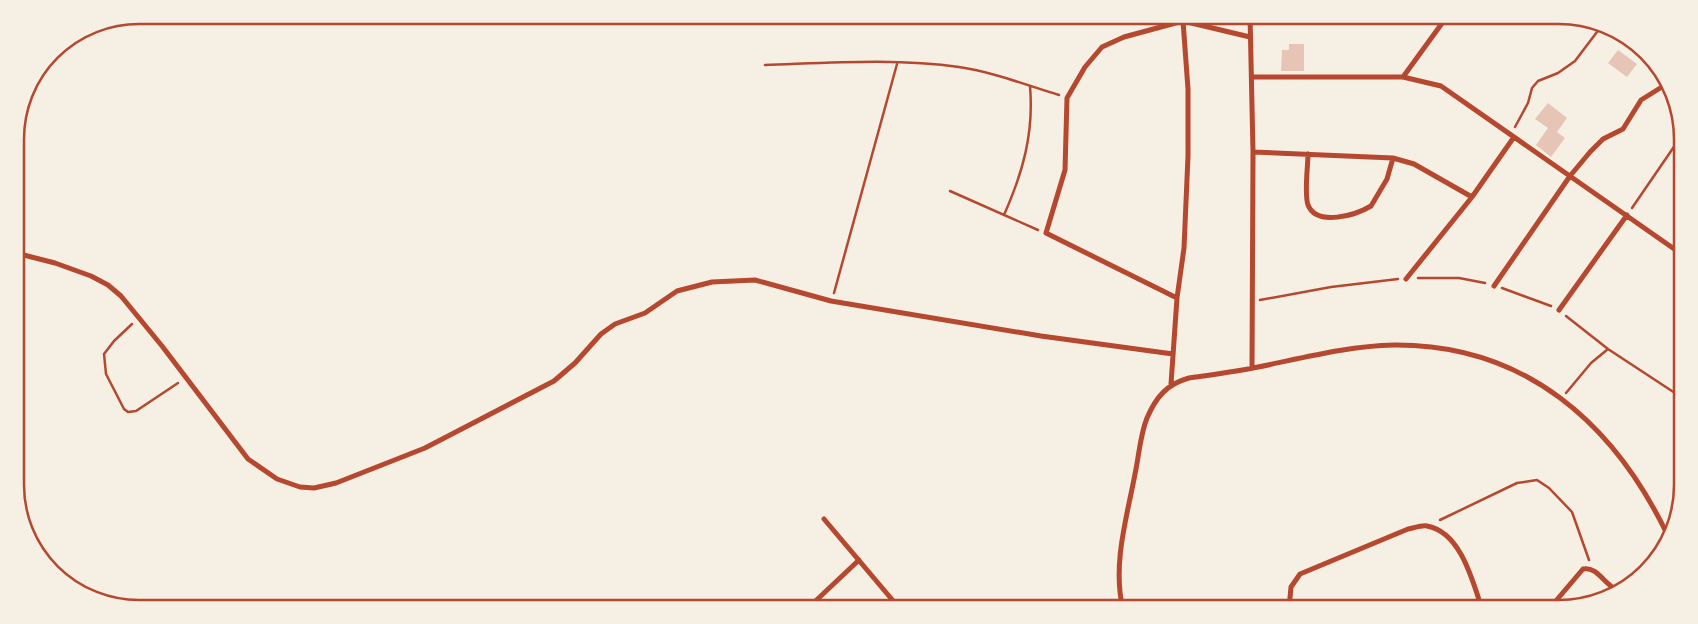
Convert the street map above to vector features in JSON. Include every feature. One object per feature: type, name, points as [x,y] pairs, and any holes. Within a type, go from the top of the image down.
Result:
[{"type":"street","points":[[1172,24],[1124,37],[1102,47],[1080,75],[1067,98],[1065,170],[1046,234],[1177,298]]},
{"type":"street","points":[[1171,384],[1177,298],[1184,248],[1188,156],[1188,89],[1183,24]]},
{"type":"street","points":[[1196,24],[1250,37]]},
{"type":"street","points":[[1250,24],[1253,152],[1252,368]]},
{"type":"street","points":[[1403,76],[1441,24]]},
{"type":"street","points":[[1252,77],[1403,76],[1441,86],[1674,248]]},
{"type":"street","points":[[1494,286],[1570,176],[1597,144],[1618,133],[1628,125],[1641,100],[1662,87]]},
{"type":"street","points":[[1406,279],[1472,197],[1512,135]]},
{"type":"street","points":[[1253,152],[1393,158],[1414,164],[1472,197]]},
{"type":"street","points":[[1308,154],[1308,204],[1314,213],[1324,218],[1340,216],[1371,206],[1387,179],[1393,158]]},
{"type":"street","points":[[1558,310],[1627,216]]},
{"type":"street","points":[[24,255],[55,263],[108,285],[138,318],[248,459],[287,484],[314,488],[336,483],[425,448],[554,381],[601,334],[615,324],[645,313],[677,291],[692,285],[748,279],[831,301],[1041,336],[1173,354]]},
{"type":"street","points":[[1120,600],[1118,585],[1120,562],[1143,433],[1153,407],[1171,384],[1189,378],[1252,368],[1307,356],[1362,348],[1392,345],[1426,346],[1500,364],[1525,374],[1561,398],[1608,443],[1626,464],[1654,507],[1665,529]]},
{"type":"street","points":[[824,519],[892,600]]},
{"type":"street","points":[[1290,600],[1291,587],[1300,574],[1408,529],[1426,526],[1433,528],[1449,540],[1464,556],[1479,600]]},
{"type":"street","points":[[817,600],[859,560]]},
{"type":"street","points":[[1556,600],[1580,571],[1591,569],[1613,587]]},
{"type":"path","points":[[1512,135],[1522,119],[1532,88],[1538,81],[1558,73],[1575,61],[1598,31]]},
{"type":"path","points":[[764,65],[898,64],[960,68],[1030,86],[1067,98]]},
{"type":"path","points":[[831,301],[898,64]]},
{"type":"path","points":[[1004,215],[1020,180],[1027,155],[1032,110],[1030,86]]},
{"type":"path","points":[[1627,216],[1674,147]]},
{"type":"path","points":[[950,191],[1046,234]]},
{"type":"path","points":[[1251,301],[1331,287],[1406,279],[1459,278],[1494,286],[1541,301],[1558,310],[1608,349],[1674,392]]},
{"type":"path","points":[[138,318],[114,341],[104,354],[106,374],[124,409],[131,412],[143,408],[186,378]]},
{"type":"path","points":[[1561,398],[1591,363],[1608,349]]},
{"type":"path","points":[[1426,526],[1517,483],[1537,480],[1548,488],[1572,512],[1591,569]]},
{"type":"building","points":[[1289,44],[1304,44],[1304,71],[1281,71],[1282,50],[1289,50]]},
{"type":"building","points":[[1618,50],[1637,64],[1627,77],[1608,63]]},
{"type":"building","points":[[1548,103],[1567,118],[1557,132],[1565,138],[1551,157],[1536,145],[1548,128],[1535,119]]}]
